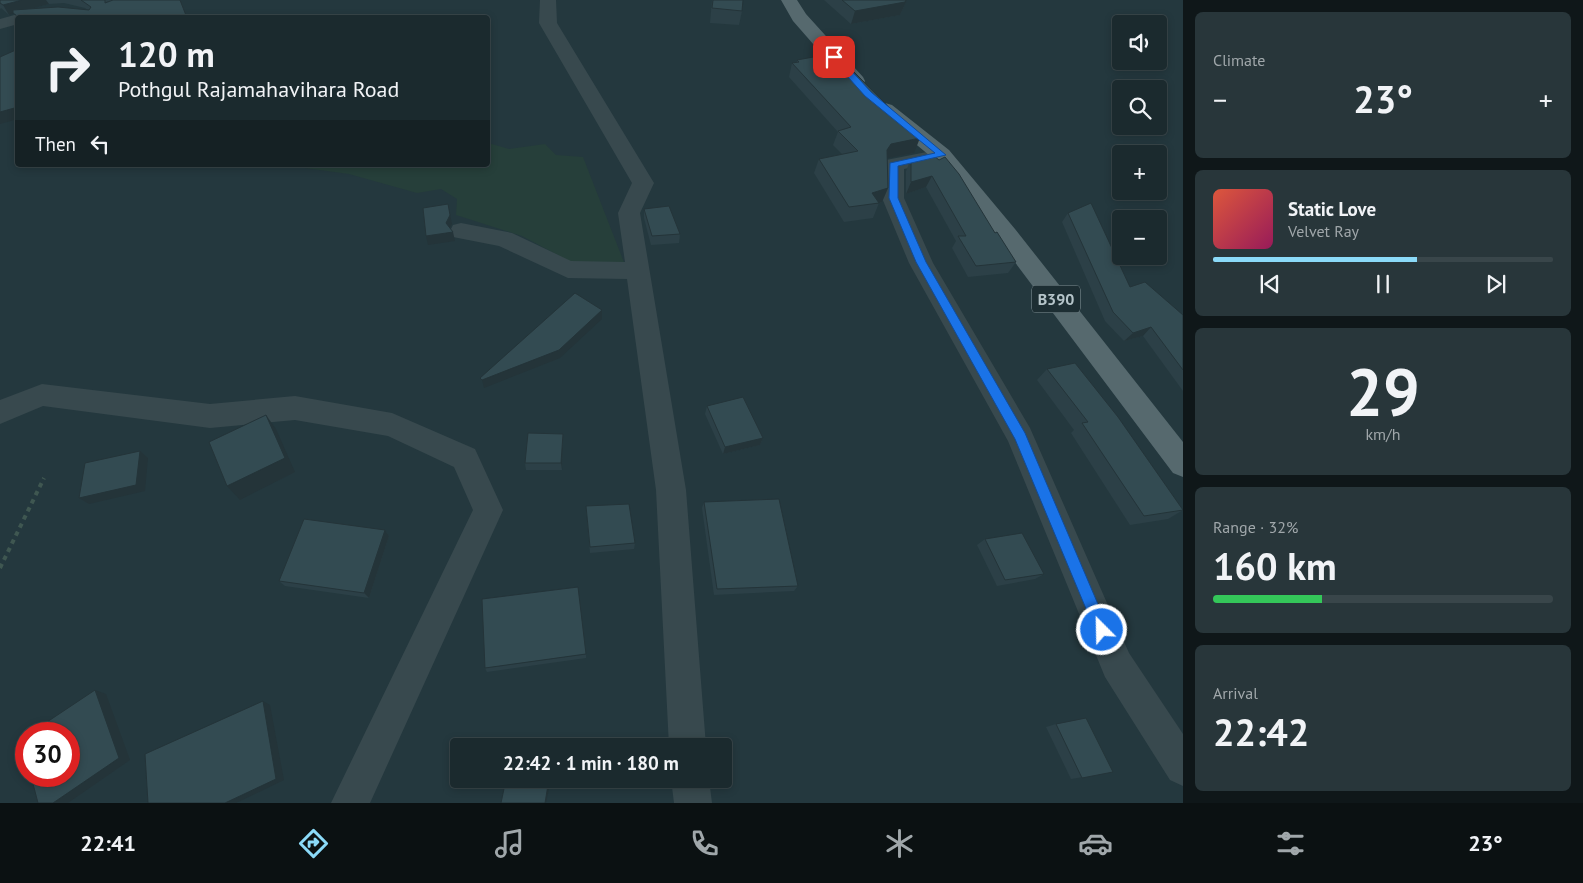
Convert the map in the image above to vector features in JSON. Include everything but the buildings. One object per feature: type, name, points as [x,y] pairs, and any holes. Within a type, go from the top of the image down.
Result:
[{"type":"main road","name":"B390","points":[[789,0],[799,17],[871,97],[942,155],[1007,235],[1183,464]]},
{"type":"street","points":[[548,0],[548,23],[643,183],[629,213],[671,490],[687,738]]},
{"type":"street","points":[[0,24],[15,20]]},
{"type":"street","points":[[942,155],[894,164],[893,198],[921,262],[1020,437],[1117,665],[1183,767]]},
{"type":"street","points":[[461,231],[504,239],[568,268],[639,271]]},
{"type":"street","points":[[0,412],[42,395],[210,416],[294,408],[392,426],[465,458],[488,510],[350,803]]},
{"type":"street","points":[[691,788],[693,803]]},
{"type":"path","points":[[0,568],[44,478]]},
{"type":"green space","points":[[490,144],[509,149],[545,144],[556,155],[583,157],[625,265],[571,262],[522,236],[456,215],[457,199],[441,189],[417,193],[349,174],[298,167],[490,167]]},
{"type":"route","points":[[834,57],[868,94],[942,155],[894,164],[893,198],[921,262],[1020,437],[1102,630]]}]
